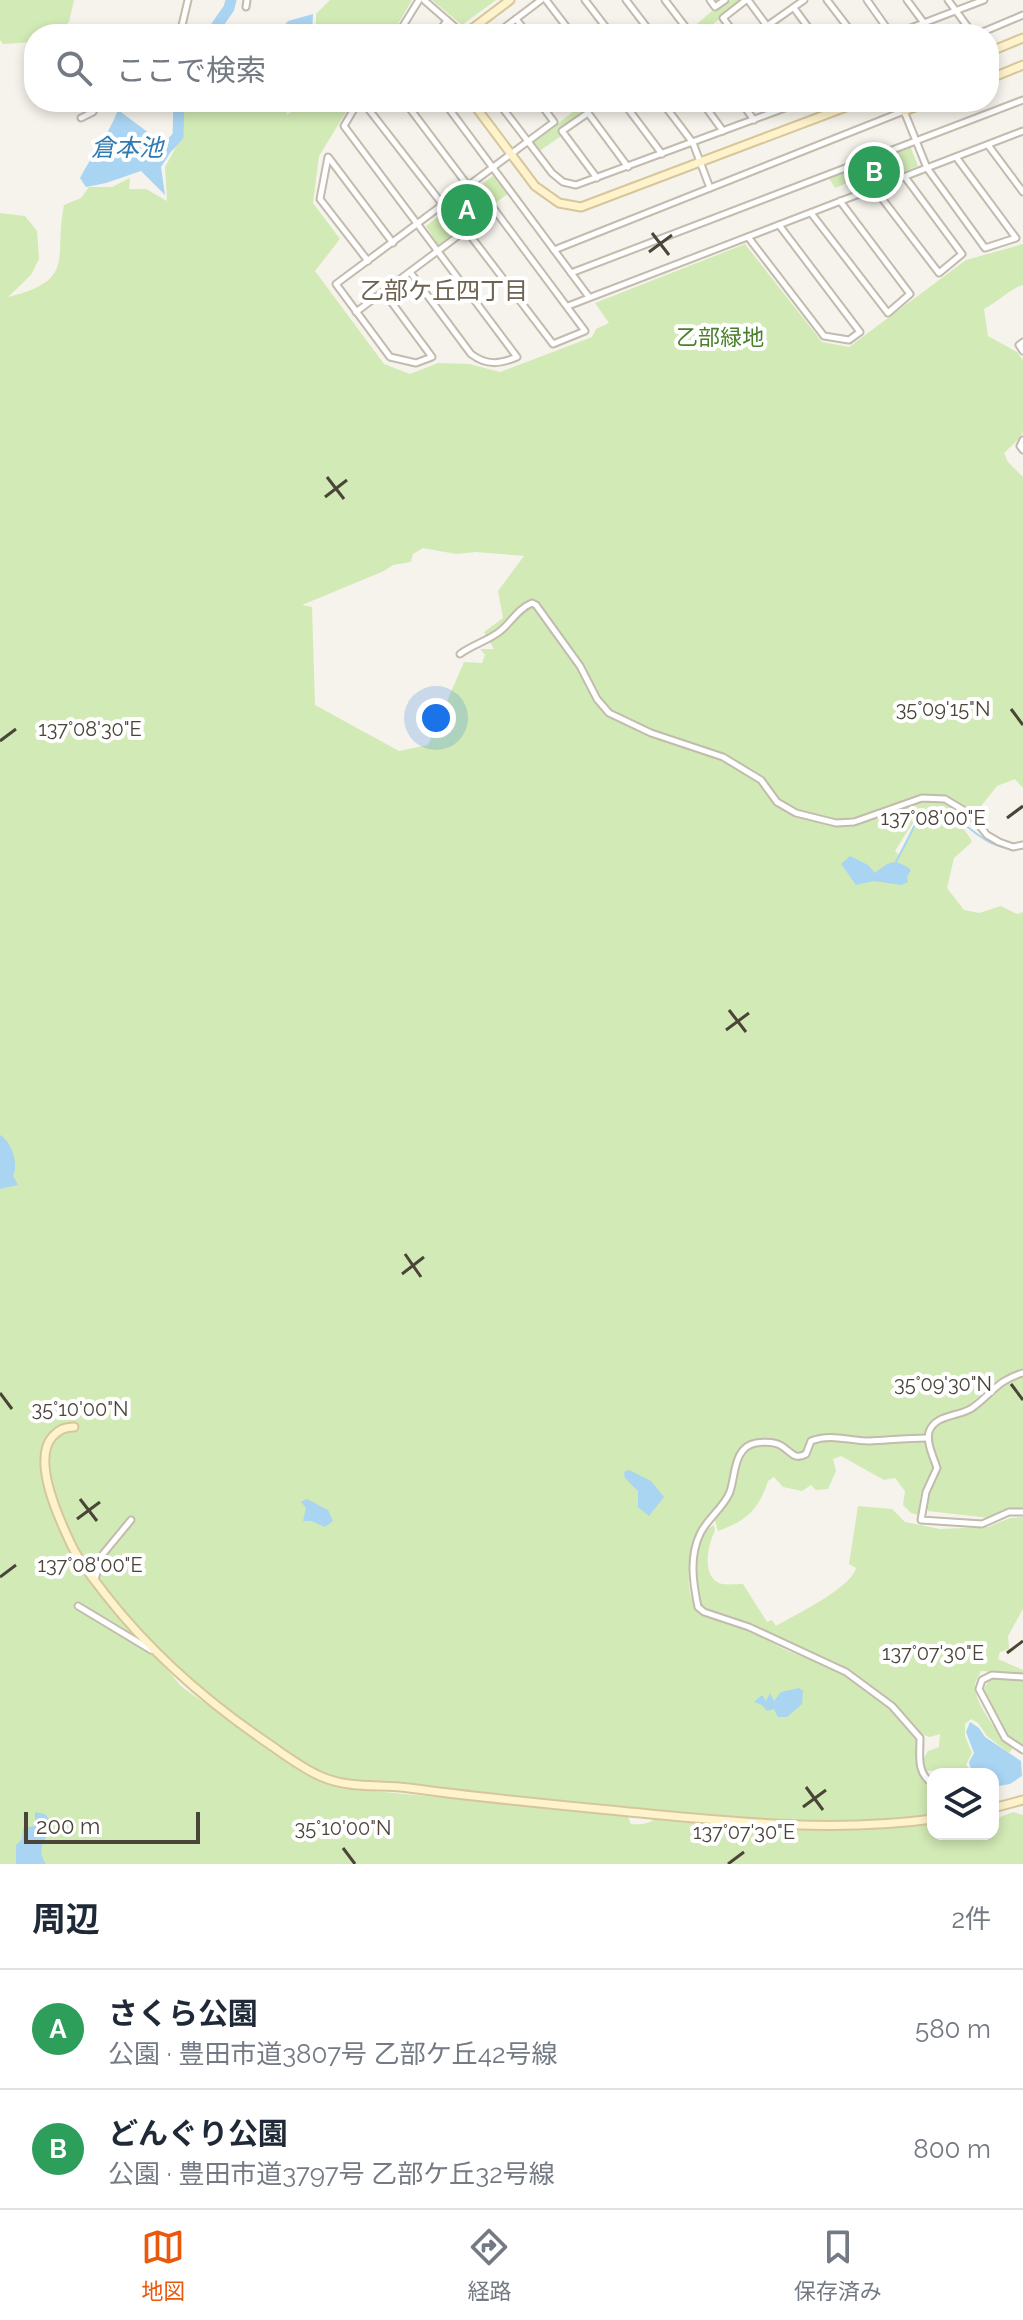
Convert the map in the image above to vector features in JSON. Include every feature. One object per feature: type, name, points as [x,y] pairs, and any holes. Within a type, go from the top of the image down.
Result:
[{"type":"street","points":[[182,24],[188,0]]},
{"type":"street","points":[[405,24],[422,0],[452,24]]},
{"type":"street","points":[[478,24],[510,0]]},
{"type":"street","points":[[509,24],[544,0],[564,24]]},
{"type":"street","points":[[585,0],[603,24]]},
{"type":"street","points":[[626,0],[644,24]]},
{"type":"street","points":[[665,0],[683,24]]},
{"type":"street","points":[[710,0],[715,7],[725,0]]},
{"type":"street","points":[[728,24],[723,18],[747,0],[765,24]]},
{"type":"street","points":[[770,24],[804,0]]},
{"type":"street","points":[[827,0],[845,24]]},
{"type":"street","points":[[867,0],[885,24]]},
{"type":"street","points":[[907,0],[924,23],[984,0]]},
{"type":"street","points":[[948,0],[967,24]]},
{"type":"street","points":[[794,8],[806,24]]},
{"type":"street","points":[[999,25],[1023,15]]},
{"type":"street","points":[[516,19],[520,24]]},
{"type":"street","points":[[444,24],[447,20]]},
{"type":"street","points":[[999,48],[1023,38]]},
{"type":"street","points":[[999,75],[1023,65]]},
{"type":"street","points":[[999,109],[1023,100]]},
{"type":"street","points":[[81,118],[93,112]]},
{"type":"street","points":[[354,112],[344,126],[517,357],[499,365],[477,359],[410,272]]},
{"type":"street","points":[[369,112],[443,205]]},
{"type":"street","points":[[413,112],[469,187]]},
{"type":"street","points":[[452,112],[589,297]]},
{"type":"street","points":[[479,112],[535,186],[551,199],[567,206],[581,207],[832,112]]},
{"type":"street","points":[[506,112],[552,173],[563,182],[576,185],[770,112]]},
{"type":"street","points":[[384,292],[432,357],[416,363],[390,357],[336,284],[494,168],[513,158],[554,122],[546,112]]},
{"type":"street","points":[[630,112],[662,154]]},
{"type":"street","points":[[670,112],[693,143],[710,188]]},
{"type":"street","points":[[709,112],[723,131]]},
{"type":"street","points":[[748,112],[754,120]]},
{"type":"street","points":[[554,250],[901,112]]},
{"type":"street","points":[[904,112],[927,168],[985,248],[1016,238],[956,157]]},
{"type":"street","points":[[571,273],[992,112]]},
{"type":"street","points":[[597,178],[562,131],[588,113],[628,167]]},
{"type":"street","points":[[568,306],[1022,134]]},
{"type":"street","points":[[988,145],[1023,192]]},
{"type":"street","points":[[368,261],[320,199],[328,157],[393,243]]},
{"type":"street","points":[[874,188],[939,273],[962,254],[905,177]]},
{"type":"street","points":[[811,213],[888,313],[910,294],[840,201]]},
{"type":"street","points":[[356,312],[494,209],[585,331],[553,344],[466,230]]},
{"type":"street","points":[[748,237],[824,336],[849,340],[860,332],[779,225]]},
{"type":"street","points":[[1023,342],[1019,345],[1023,351]]},
{"type":"street","points":[[1023,440],[1020,446],[1023,450]]},
{"type":"street","points":[[460,654],[503,630],[516,614],[532,603],[580,666],[597,699],[609,713],[651,733],[723,757],[761,780],[777,802],[796,813],[836,823],[854,822],[922,798],[945,799],[970,814],[987,835],[1013,847],[1023,845]]},
{"type":"street","points":[[1023,1373],[1002,1381],[970,1409],[936,1422],[929,1432],[937,1468],[926,1492],[921,1520],[982,1524],[1009,1512],[1023,1512]]},
{"type":"street","points":[[74,1427],[60,1429],[49,1440],[44,1450],[46,1476],[72,1545],[95,1580],[156,1652],[214,1704],[249,1731],[321,1777],[339,1782],[753,1824],[846,1826],[927,1819]]},
{"type":"street","points":[[927,1780],[918,1756],[920,1738],[892,1706],[846,1672],[749,1627],[704,1612],[698,1607],[692,1569],[699,1536],[730,1493],[731,1477],[742,1451],[754,1443],[778,1444],[795,1457],[801,1457],[806,1454],[811,1441],[832,1436],[869,1441],[892,1437],[928,1438]]},
{"type":"street","points":[[95,1580],[103,1554],[131,1520]]},
{"type":"street","points":[[78,1606],[156,1652]]},
{"type":"street","points":[[1023,1677],[992,1675],[982,1680],[979,1689],[1005,1738],[1023,1750]]},
{"type":"street","points":[[999,1806],[1023,1800]]},
{"type":"green space","points":[[0,0],[74,0],[66,24],[24,24],[24,43],[3,44],[0,40]]},
{"type":"green space","points":[[330,0],[412,0],[398,24],[316,24],[316,14]]},
{"type":"green space","points":[[432,0],[496,0],[463,24]]},
{"type":"green space","points":[[731,0],[742,0],[713,24],[697,24]]},
{"type":"green space","name":"乙部緑地","points":[[183,112],[287,112],[286,115],[291,112],[346,112],[319,156],[313,203],[340,239],[315,271],[384,364],[410,374],[438,363],[469,364],[500,372],[592,337],[596,329],[609,323],[595,303],[745,244],[822,342],[849,347],[966,260],[1023,244],[1023,285],[984,309],[988,336],[1017,352],[1023,360],[1023,431],[1021,437],[1004,453],[1008,462],[1023,477],[1023,788],[1015,779],[997,786],[966,825],[941,809],[925,813],[913,823],[895,851],[899,855],[924,819],[940,816],[950,819],[963,828],[972,842],[954,858],[947,888],[964,910],[979,913],[1001,906],[1017,914],[1023,912],[1023,1371],[1001,1378],[961,1411],[931,1421],[925,1433],[935,1467],[921,1494],[918,1515],[903,1505],[905,1491],[895,1478],[884,1480],[841,1456],[833,1459],[836,1471],[828,1489],[816,1490],[811,1485],[802,1491],[783,1487],[774,1477],[768,1481],[756,1506],[737,1523],[718,1531],[715,1521],[702,1525],[689,1566],[689,1589],[692,1600],[701,1612],[742,1627],[786,1650],[845,1674],[905,1721],[919,1743],[918,1767],[927,1782],[927,1816],[865,1822],[747,1821],[338,1779],[286,1755],[216,1703],[153,1645],[117,1605],[53,1511],[75,1561],[182,1687],[287,1761],[321,1780],[363,1790],[627,1815],[631,1824],[648,1823],[657,1818],[792,1829],[923,1824],[927,1825],[927,1840],[999,1840],[999,1818],[1013,1812],[1023,1815],[1023,1864],[0,1864],[0,213],[25,216],[37,231],[39,259],[31,275],[8,297],[45,283],[54,274],[60,252],[64,205],[81,198],[89,187],[112,187],[130,178],[129,189],[146,189],[167,201],[165,167],[182,136]],"holes":[[[423,548],[456,554],[476,552],[524,556],[498,591],[503,618],[484,632],[494,649],[480,649],[485,655],[482,663],[464,662],[428,745],[399,751],[315,705],[312,607],[302,605],[393,565],[411,562],[413,554]]]},
{"type":"green space","points":[[573,112],[588,112],[559,132],[561,136],[538,152],[532,143]]},
{"type":"green space","points":[[910,146],[918,166],[855,191],[849,182],[835,188],[829,178]]},
{"type":"green space","points":[[494,175],[509,193],[438,245],[426,226]]},
{"type":"green space","points":[[1023,1375],[1023,1510],[989,1518],[928,1511],[926,1505],[939,1470],[930,1438],[937,1425],[972,1412],[1011,1378]]},
{"type":"green space","points":[[858,1506],[892,1509],[905,1522],[940,1529],[988,1527],[1010,1518],[1023,1517],[1023,1609],[1008,1636],[1009,1649],[1000,1652],[998,1659],[1023,1670],[1023,1674],[981,1671],[975,1684],[983,1709],[1013,1748],[1009,1753],[971,1719],[965,1724],[965,1736],[972,1753],[966,1765],[969,1768],[927,1768],[927,1771],[922,1762],[928,1751],[939,1747],[940,1734],[930,1737],[920,1734],[896,1708],[846,1670],[720,1614],[706,1611],[698,1601],[696,1592],[699,1548],[704,1531],[714,1525],[708,1561],[711,1576],[724,1584],[743,1584],[767,1622],[772,1620],[776,1626],[844,1584],[856,1568],[849,1564]]},
{"type":"green space","points":[[997,1677],[1023,1678],[1023,1746],[1003,1731],[985,1698],[984,1689],[989,1680]]},
{"type":"water","points":[[313,14],[312,24],[285,24]]},
{"type":"water","name":"倉本池","points":[[117,112],[121,112],[172,150],[161,167],[165,195],[141,171],[86,187],[80,178]]},
{"type":"water","points":[[850,856],[868,865],[875,873],[889,864],[901,864],[911,870],[908,882],[901,885],[874,881],[856,885],[841,864]]},
{"type":"water","points":[[0,1135],[13,1154],[13,1176],[18,1185],[0,1189]]},
{"type":"water","points":[[629,1470],[651,1481],[664,1497],[649,1516],[638,1507],[638,1491],[625,1478],[624,1472]]},
{"type":"water","points":[[307,1499],[328,1510],[333,1521],[325,1527],[303,1521],[306,1508],[301,1502]]},
{"type":"water","points":[[799,1688],[803,1691],[802,1704],[787,1717],[778,1717],[774,1709],[767,1711],[754,1702],[762,1695],[766,1701],[770,1693],[774,1701],[781,1692]]},
{"type":"water","points":[[970,1722],[985,1737],[1021,1761],[1022,1776],[1010,1784],[999,1786],[999,1768],[971,1768],[969,1762],[974,1753],[966,1732]]},
{"type":"water","points":[[35,1812],[45,1814],[53,1825],[41,1854],[46,1864],[16,1864],[16,1845],[22,1839],[23,1828],[35,1826]]},
{"type":"waterway","points":[[218,24],[231,0]]},
{"type":"waterway","points":[[169,146],[178,136],[179,112]]},
{"type":"waterway","points":[[896,862],[917,821],[933,810],[955,818],[994,844],[1023,849]]},
{"type":"place","name":"どんぐり公園","points":[[874,172]]},
{"type":"place","name":"さくら公園","points":[[467,210]]},
{"type":"district","name":"乙部ケ丘四丁目","points":[[444,290]]}]
